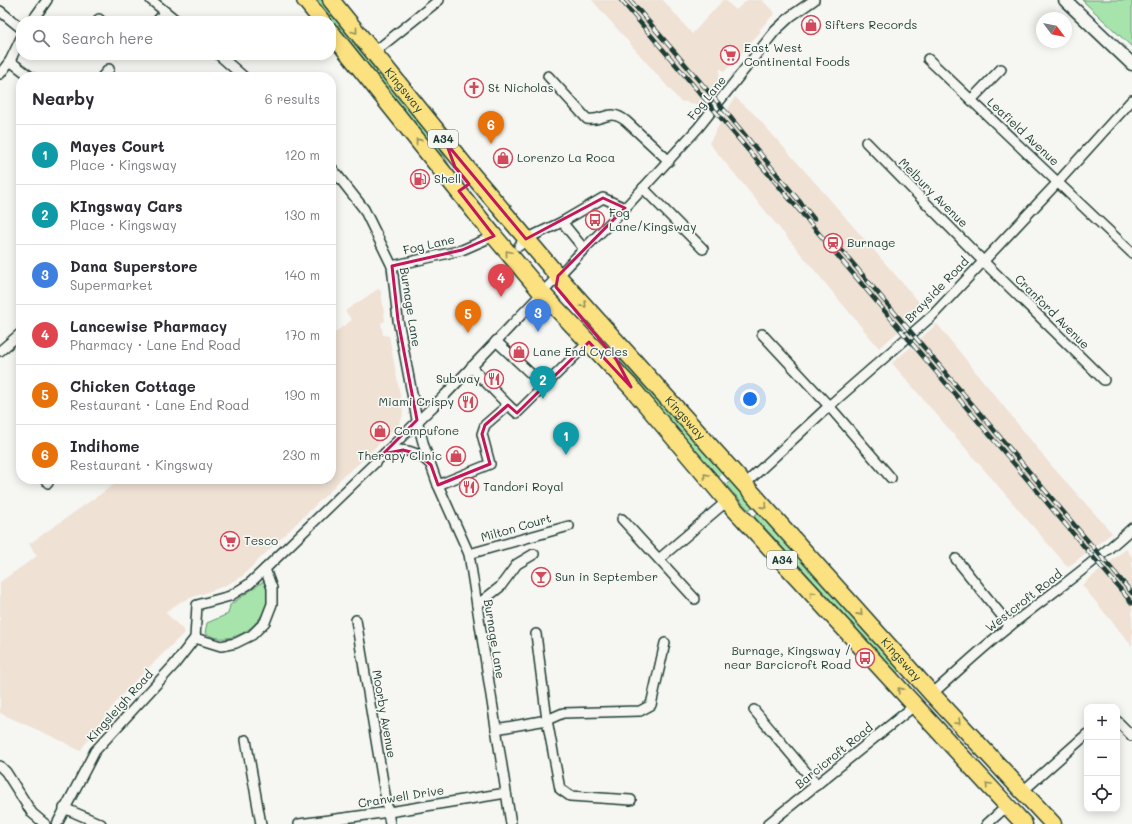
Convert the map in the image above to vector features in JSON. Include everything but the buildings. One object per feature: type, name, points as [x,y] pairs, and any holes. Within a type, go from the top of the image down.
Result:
[{"type":"highway","points":[[305,0],[318,16]]},
{"type":"highway","name":"Kingsway","points":[[331,0],[446,143],[523,242],[558,276],[932,694],[1053,824]]},
{"type":"highway","name":"Kingsway","points":[[336,38],[464,188],[494,236],[542,293],[631,387],[726,500],[1024,824]]},
{"type":"highway","points":[[446,143],[464,188],[523,242],[542,273],[545,284],[542,293]]},
{"type":"highway","points":[[558,276],[556,287],[559,296],[616,359],[631,387]]},
{"type":"street","points":[[36,16],[47,0]]},
{"type":"street","points":[[151,0],[170,16]]},
{"type":"street","points":[[373,53],[439,0]]},
{"type":"street","name":"Fog Lane","points":[[195,638],[197,605],[230,596],[249,584],[417,420],[442,398],[669,161],[698,128],[775,31],[791,16],[814,0]]},
{"type":"street","points":[[1065,0],[1132,64]]},
{"type":"street","points":[[0,10],[16,24]]},
{"type":"street","points":[[161,16],[165,12]]},
{"type":"street","points":[[0,74],[10,61],[16,48]]},
{"type":"street","name":"Leafield Avenue","points":[[928,59],[1132,253]]},
{"type":"street","points":[[225,60],[238,72]]},
{"type":"street","points":[[10,61],[24,72]]},
{"type":"street","name":"Leafield Avenue","points":[[971,100],[1000,68]]},
{"type":"street","points":[[548,76],[587,119],[596,120],[610,114],[618,116],[669,161]]},
{"type":"street","name":"Brayside Road","points":[[745,484],[828,406],[932,316],[982,261],[1058,182],[1132,100]]},
{"type":"street","name":"Melbury Avenue","points":[[866,142],[982,261]]},
{"type":"street","name":"Burnage Lane","points":[[336,173],[364,209],[392,266],[398,320],[417,420],[424,446],[438,484],[469,554],[511,824]]},
{"type":"street","points":[[643,188],[703,249]]},
{"type":"street","points":[[523,242],[562,222],[603,198],[625,208]]},
{"type":"street","points":[[562,222],[584,249]]},
{"type":"street","name":"Fog Lane","points":[[392,266],[462,250],[494,236]]},
{"type":"street","name":"Cranford Avenue","points":[[982,261],[1104,380]]},
{"type":"street","points":[[762,334],[891,478]]},
{"type":"street","points":[[0,351],[16,337]]},
{"type":"street","points":[[496,341],[545,387]]},
{"type":"street","points":[[471,367],[517,413],[589,342]]},
{"type":"street","points":[[438,484],[490,464],[482,434],[485,425],[508,404]]},
{"type":"street","points":[[383,454],[397,450],[409,451],[422,457],[431,465]]},
{"type":"street","points":[[659,559],[726,500]]},
{"type":"street","points":[[622,519],[695,599]]},
{"type":"street","name":"Milton Court","points":[[469,554],[570,526]]},
{"type":"street","name":"Westcroft Road","points":[[932,694],[1010,626],[1078,574],[1120,540],[1132,528]]},
{"type":"street","points":[[477,605],[500,587],[517,564],[534,554]]},
{"type":"street","points":[[956,559],[1010,626]]},
{"type":"street","points":[[195,638],[221,646],[236,643],[252,635],[265,622],[272,604],[272,588],[265,569]]},
{"type":"street","name":"Moorby Avenue","points":[[356,620],[390,824]]},
{"type":"street","points":[[536,634],[547,720],[560,789],[570,796],[631,800]]},
{"type":"street","name":"Kingsleigh Road","points":[[57,824],[95,751],[174,665],[195,638]]},
{"type":"street","points":[[496,729],[547,720],[564,713],[640,711],[651,706],[665,643]]},
{"type":"street","name":"Barcicroft Road","points":[[768,824],[817,786],[914,706]]},
{"type":"street","points":[[754,710],[817,786]]},
{"type":"street","points":[[1120,724],[1132,736]]},
{"type":"street","points":[[1022,791],[1084,737]]},
{"type":"street","points":[[246,740],[262,824]]},
{"type":"street","points":[[0,766],[6,772],[32,812],[45,824]]},
{"type":"street","name":"Cranwell Drive","points":[[299,824],[388,812],[506,793]]},
{"type":"street","points":[[987,824],[1007,806]]},
{"type":"street","points":[[64,808],[101,824]]},
{"type":"highlighted area","points":[[446,143],[526,239],[603,198],[625,208],[558,276],[556,287],[616,359],[631,387],[589,342],[517,413],[508,405],[485,425],[482,434],[490,464],[438,485],[431,465],[418,454],[403,450],[383,454],[417,420],[398,320],[392,266],[462,250],[494,236],[459,191],[469,184],[455,167]]},
{"type":"shaded area","points":[[592,0],[663,0],[692,34],[723,0],[725,0],[736,10],[747,0],[762,0],[775,13],[724,72],[720,68],[717,96],[710,88],[700,99],[706,106],[680,101]]},
{"type":"shaded area","points":[[735,97],[755,115],[924,308],[908,322],[906,320],[896,328],[898,332],[879,348],[709,143]]},
{"type":"shaded area","points":[[378,289],[381,291],[385,321],[381,323],[383,335],[389,336],[403,411],[399,424],[357,465],[341,478],[334,487],[241,577],[224,586],[182,601],[165,612],[185,632],[133,683],[117,701],[80,751],[62,741],[0,713],[0,582],[37,556],[29,544],[115,484],[336,484],[336,331],[352,320],[345,311]]},
{"type":"shaded area","points":[[937,324],[1050,464],[1112,533],[1068,567],[892,363],[911,347],[912,349],[923,340],[921,338]]},
{"type":"shaded area","points":[[1126,549],[1132,557],[1132,646],[1082,585]]},
{"type":"green space","points":[[314,0],[323,0],[356,40],[350,45],[336,28],[336,16],[327,16]]},
{"type":"green space","points":[[1082,0],[1132,0],[1132,47]]},
{"type":"green space","points":[[358,42],[379,70],[373,75],[351,47]]},
{"type":"green space","points":[[380,72],[438,145],[452,170],[462,182],[461,184],[374,77]]},
{"type":"green space","points":[[623,358],[723,473],[719,477],[646,396],[620,361]]},
{"type":"green space","points":[[731,480],[754,505],[749,510],[726,485]]},
{"type":"green space","points":[[760,511],[902,668],[897,673],[754,516]]},
{"type":"green space","points":[[264,581],[268,593],[267,604],[262,614],[247,631],[237,636],[226,638],[215,637],[205,633],[207,623],[228,614],[230,605]]},
{"type":"railway","points":[[621,0],[1132,603]]},
{"type":"railway","points":[[630,0],[726,112],[814,219]]},
{"type":"railway","points":[[833,240],[1132,593]]},
{"type":"place","name":"Sifters Records","points":[[811,25]]},
{"type":"place","name":"East West Continental Foods","points":[[730,55]]},
{"type":"place","name":"St Nicholas","points":[[474,88]]},
{"type":"place","name":"Indihome","points":[[491,144]]},
{"type":"place","name":"Lorenzo La Roca","points":[[503,158]]},
{"type":"place","name":"Shell","points":[[420,179]]},
{"type":"place","name":"Fog Lane/Kingsway","points":[[595,220]]},
{"type":"place","name":"Burnage","points":[[833,243]]},
{"type":"place","name":"Lancewise Pharmacy","points":[[501,297]]},
{"type":"place","name":"Dana Superstore","points":[[538,332]]},
{"type":"place","name":"Chicken Cottage","points":[[468,333]]},
{"type":"place","name":"Lane End Cycles","points":[[519,352]]},
{"type":"place","name":"Subway","points":[[494,379]]},
{"type":"place","name":"KIngsway Cars","points":[[543,399]]},
{"type":"place","name":"Miami Crispy","points":[[468,402]]},
{"type":"place","name":"Compufone","points":[[380,431]]},
{"type":"place","name":"Mayes Court","points":[[566,455]]},
{"type":"place","name":"Therapy Clinic","points":[[456,456]]},
{"type":"place","name":"Tandori Royal","points":[[469,487]]},
{"type":"place","name":"Tesco","points":[[230,541]]},
{"type":"place","name":"Sun in September","points":[[541,577]]},
{"type":"place","name":"Burnage, Kingsway / near Barcicroft Road","points":[[865,658]]}]
